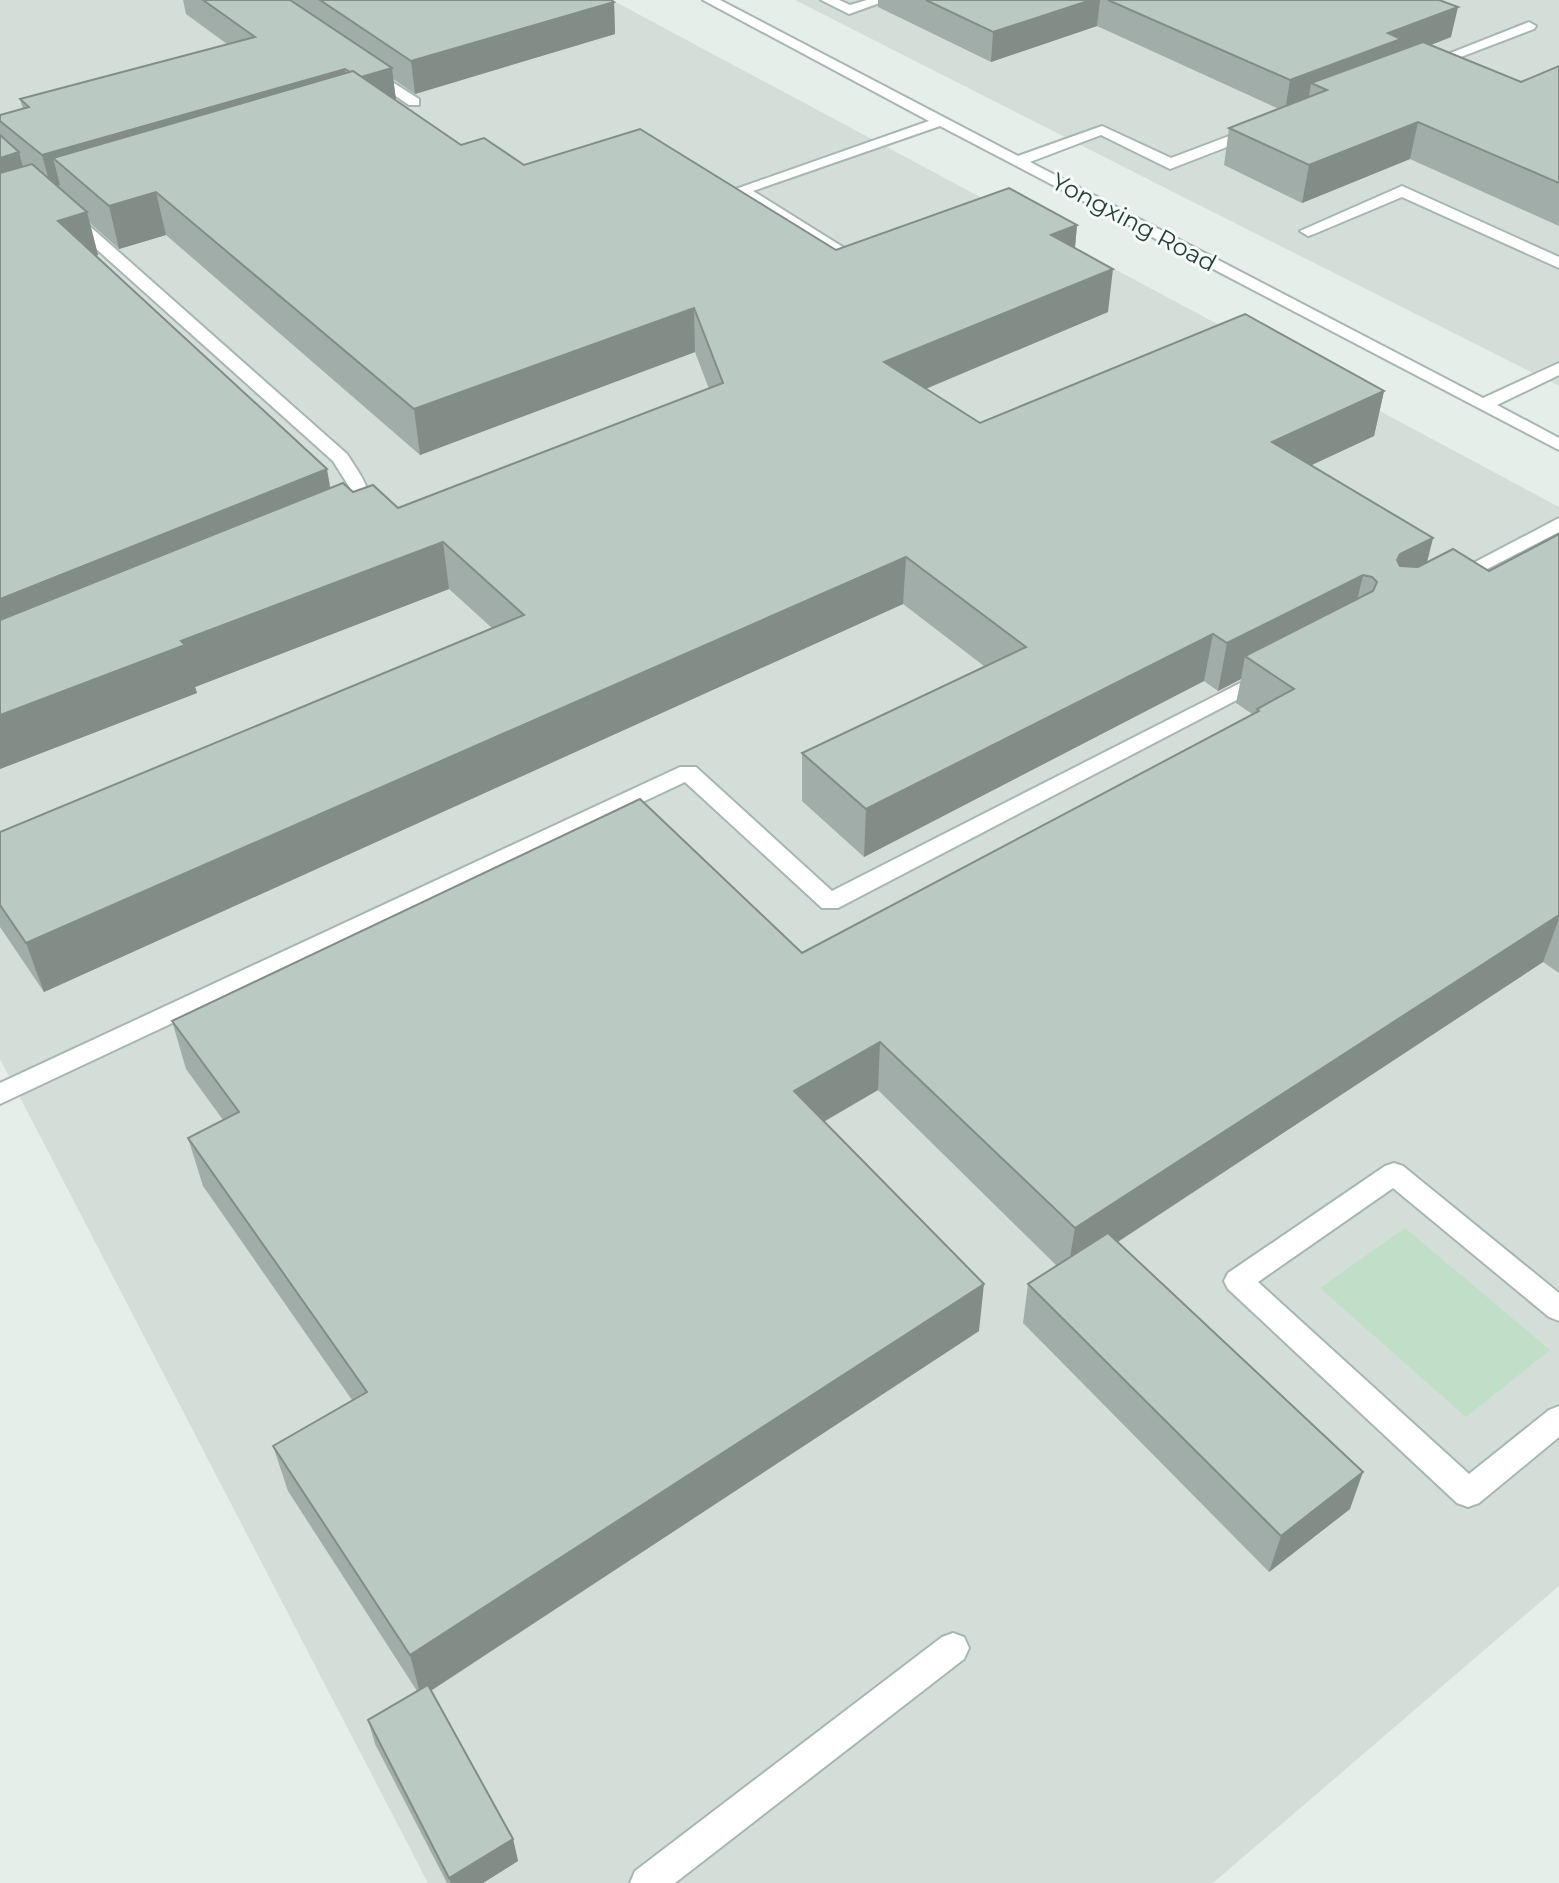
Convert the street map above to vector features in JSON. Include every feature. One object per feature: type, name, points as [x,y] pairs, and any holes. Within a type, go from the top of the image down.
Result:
[{"type":"street","name":"Yongxing Road","points":[[710,0],[1559,445]]},
{"type":"street","points":[[828,0],[849,10],[881,0]]},
{"type":"street","points":[[1414,70],[1529,26]]},
{"type":"street","points":[[362,66],[414,102]]},
{"type":"street","points":[[838,249],[741,190],[942,121]]},
{"type":"street","points":[[1018,161],[1102,130],[1170,164],[1271,125]]},
{"type":"street","points":[[1308,231],[1402,191],[1559,263]]},
{"type":"street","points":[[59,207],[340,458],[359,488],[360,515],[332,527]]},
{"type":"street","points":[[1483,405],[1559,368]]},
{"type":"street","points":[[1439,587],[1559,524]]},
{"type":"street","points":[[0,1094],[688,772],[830,902],[1282,668]]},
{"type":"street","points":[[1558,1420],[1468,1493],[1238,1281],[1394,1173],[1559,1309]]},
{"type":"street","points":[[647,1883],[953,1648]]},
{"type":"shaded area","points":[[0,0],[612,0],[1559,507],[1559,1586],[1213,1883],[428,1883],[0,1059]]},
{"type":"shaded area","points":[[795,0],[1559,0],[1559,386],[1195,203]]},
{"type":"green space","points":[[1405,1228],[1550,1350],[1466,1417],[1320,1288]]},
{"type":"building","points":[[203,0],[290,0],[392,68],[361,77],[345,69],[42,155],[0,121],[0,115],[29,107],[20,99],[255,37]]},
{"type":"building","points":[[320,0],[611,0],[614,2],[411,61]]},
{"type":"building","points":[[926,0],[1091,0],[993,32]]},
{"type":"building","points":[[1108,0],[1439,0],[1458,7],[1388,33],[1401,39],[1290,80]]},
{"type":"building","points":[[1423,42],[1521,82],[1559,66],[1559,183],[1418,122],[1309,165],[1229,128],[1327,90],[1311,83]]},
{"type":"building","points":[[353,71],[461,145],[484,138],[524,165],[640,129],[836,250],[1009,188],[1077,225],[1051,235],[1113,269],[884,362],[980,423],[1245,314],[1384,391],[1272,442],[1433,538],[1400,554],[1397,560],[1400,566],[1418,567],[1453,549],[1489,571],[1559,534],[1559,915],[1075,1228],[880,1042],[794,1091],[984,1284],[410,1655],[273,1446],[367,1392],[188,1138],[239,1112],[172,1021],[640,799],[802,953],[1259,711],[1257,709],[1294,689],[1245,656],[1373,591],[1377,582],[1363,575],[1227,643],[1213,634],[866,809],[802,753],[1026,647],[906,557],[26,943],[0,905],[0,832],[524,615],[443,542],[181,641],[185,645],[0,715],[0,620],[343,483],[353,492],[373,485],[398,508],[723,383],[694,308],[414,409],[156,192],[109,206],[53,158]]},
{"type":"building","points":[[0,135],[19,152],[0,158]]},
{"type":"building","points":[[32,164],[87,212],[58,221],[327,469],[0,599],[0,173]]},
{"type":"building","points":[[1108,1233],[1363,1472],[1281,1536],[1028,1284]]},
{"type":"building","points":[[428,1685],[513,1839],[449,1878],[368,1720]]}]
